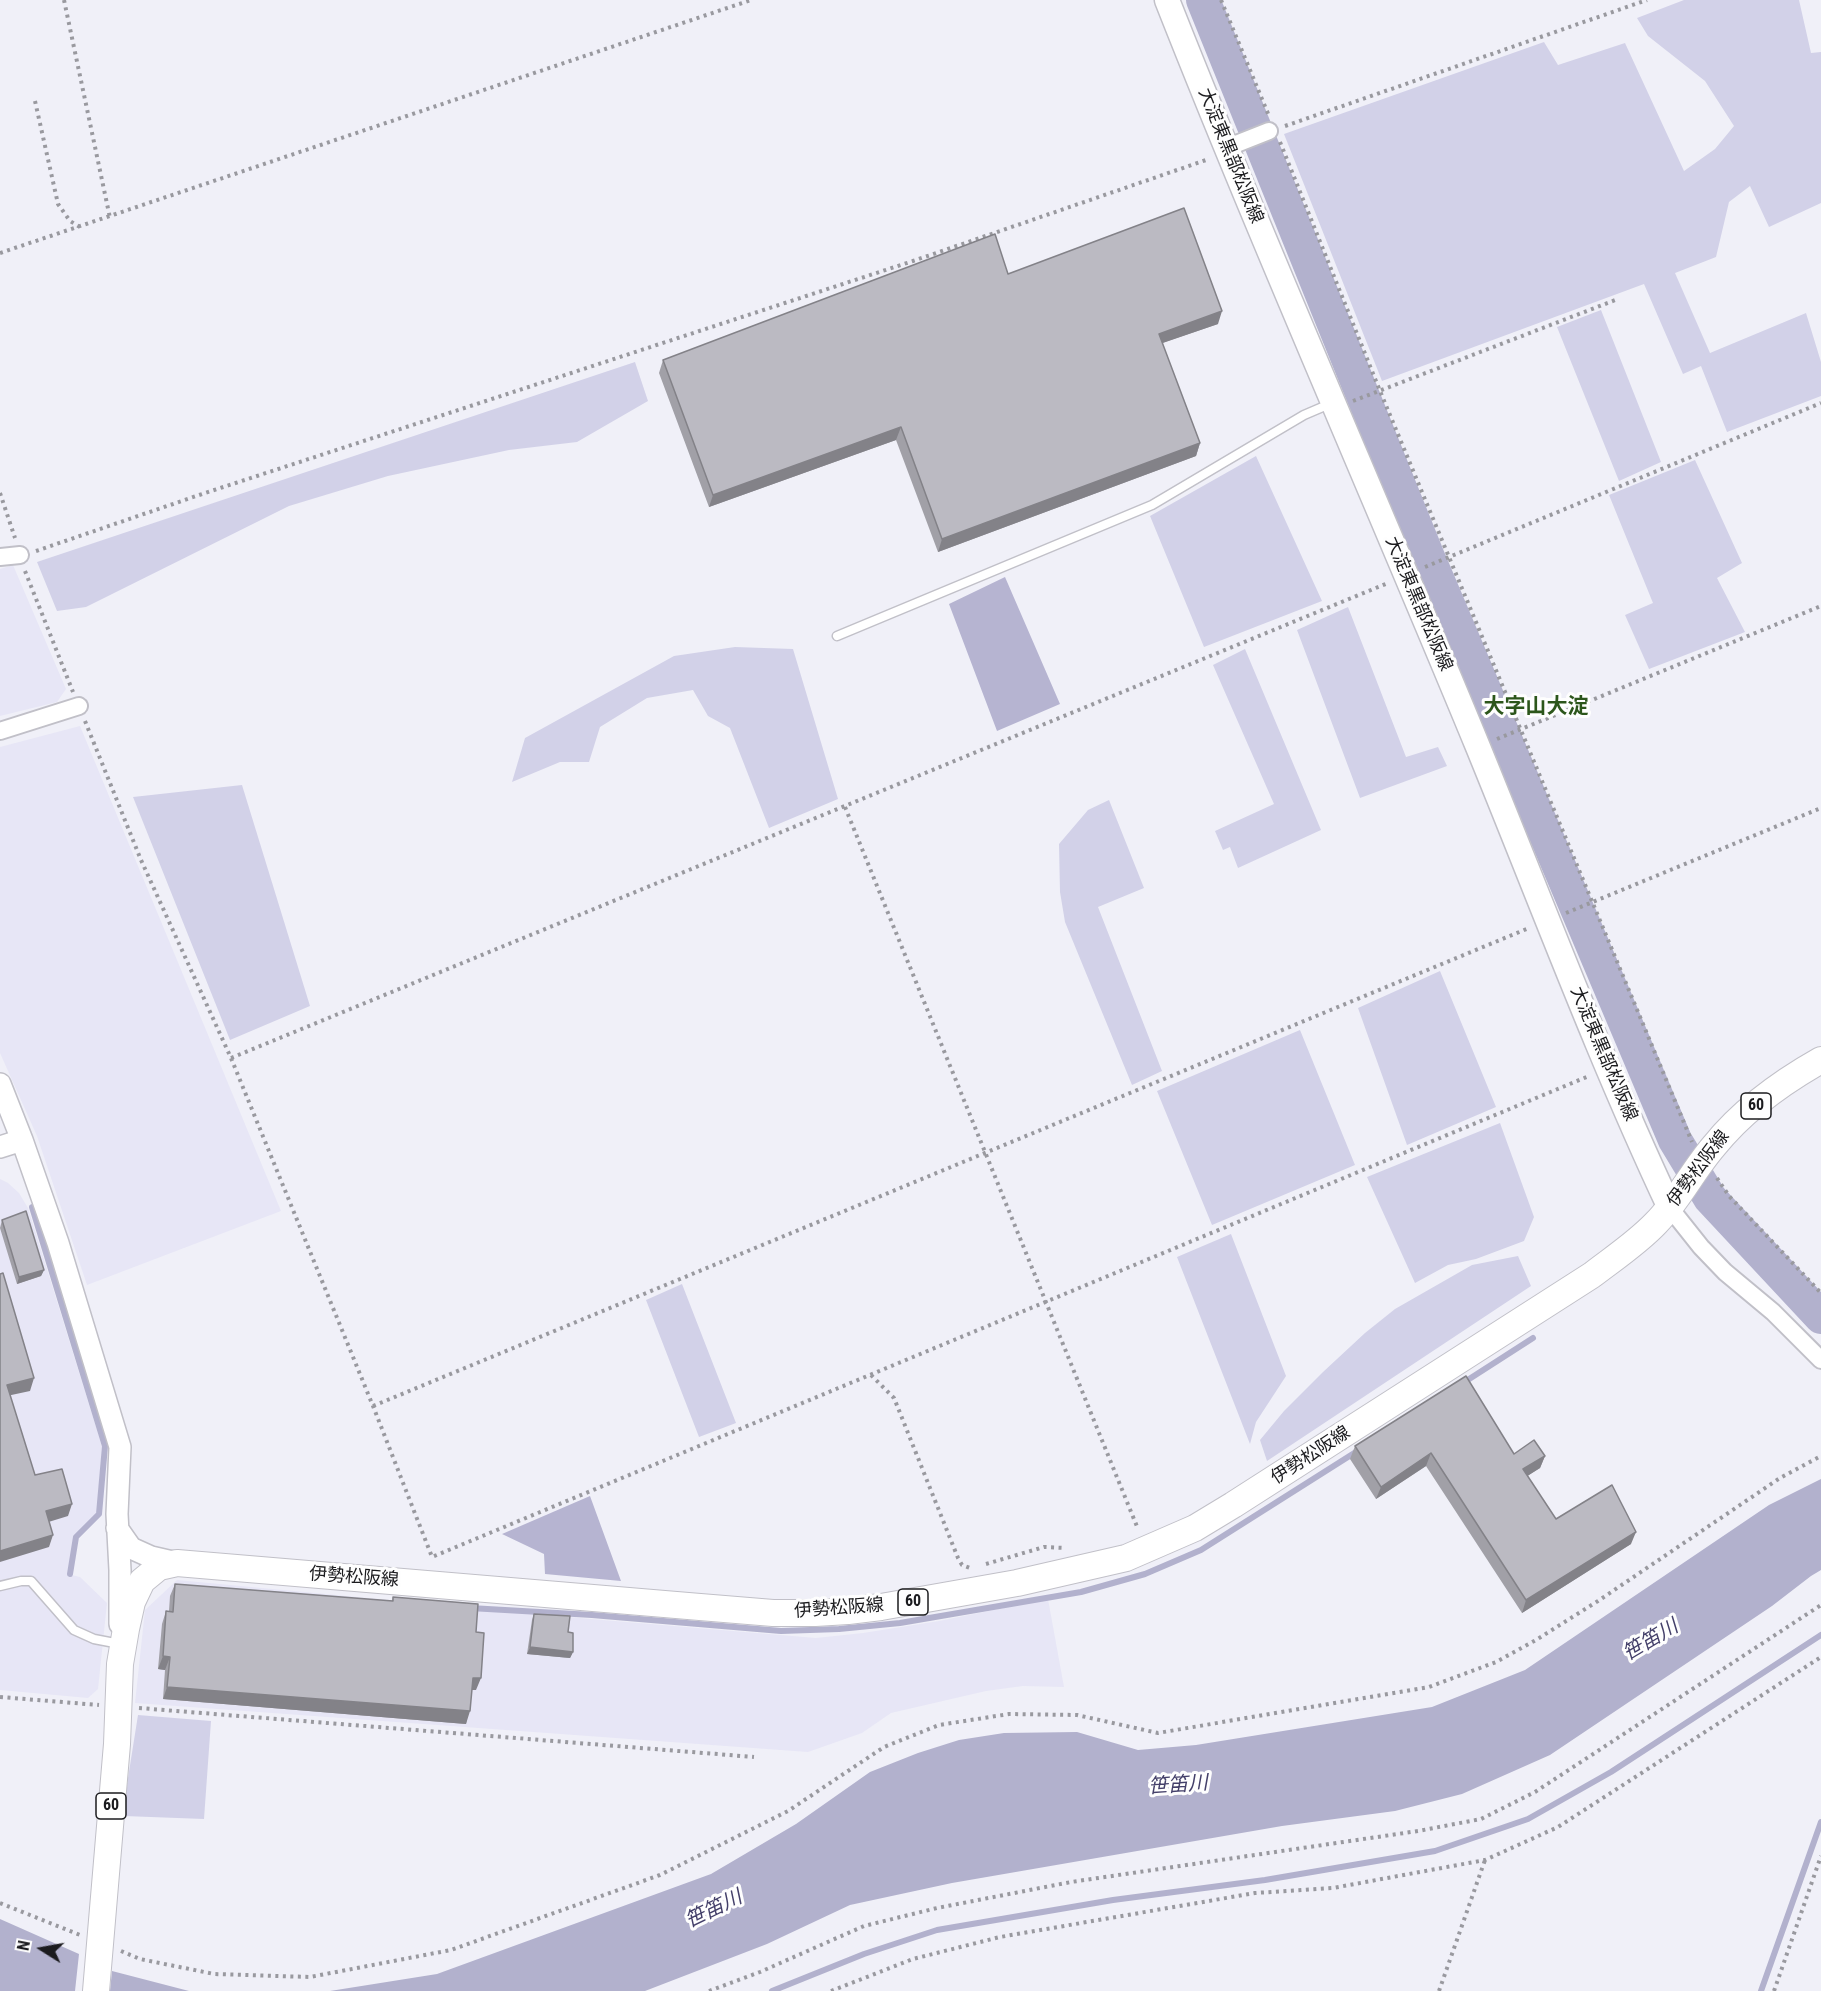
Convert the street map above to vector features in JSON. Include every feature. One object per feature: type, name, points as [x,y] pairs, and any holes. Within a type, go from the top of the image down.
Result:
[{"type":"main road","name":"大淀東黒部松阪線","points":[[1167,0],[1341,403],[1411,573],[1478,747],[1554,918],[1609,1068],[1670,1208]]},
{"type":"main road","name":"伊勢松阪線","points":[[96,1991],[120,1654],[132,1602],[142,1581],[159,1567],[177,1563],[774,1613],[815,1613],[881,1607],[1017,1583],[1126,1558],[1195,1528],[1233,1505],[1592,1275],[1639,1239],[1670,1208],[1726,1132],[1783,1084],[1821,1060]]},
{"type":"street","points":[[1231,148],[1272,130]]},
{"type":"street","points":[[0,558],[20,555]]},
{"type":"street","points":[[0,731],[79,706]]},
{"type":"street","points":[[0,1084],[61,1254],[120,1448],[117,1528],[120,1569],[120,1654]]},
{"type":"street","points":[[0,1146],[22,1140]]},
{"type":"street","points":[[1670,1208],[1701,1247],[1725,1272],[1773,1312],[1821,1360]]},
{"type":"street","points":[[117,1528],[132,1548],[137,1551],[177,1563]]},
{"type":"lane","points":[[837,636],[1152,505],[1304,416],[1341,403]]},
{"type":"lane","points":[[0,1586],[31,1581],[74,1630],[120,1654]]},
{"type":"path","points":[[64,0],[110,218]]},
{"type":"path","points":[[0,253],[110,218],[751,0]]},
{"type":"path","points":[[1221,0],[1272,130],[1690,1139],[1698,1167],[1729,1196],[1821,1293]]},
{"type":"path","points":[[1272,130],[1647,0]]},
{"type":"path","points":[[35,101],[58,204],[70,221],[81,227]]},
{"type":"path","points":[[20,555],[41,550],[205,493],[913,261],[1231,148]]},
{"type":"path","points":[[1341,403],[1380,391],[1618,299]]},
{"type":"path","points":[[231,1058],[1821,403]]},
{"type":"path","points":[[0,493],[23,567],[141,860],[231,1058],[374,1406],[432,1557],[1609,1068]]},
{"type":"path","points":[[1496,740],[1821,606]]},
{"type":"path","points":[[845,807],[1138,1530],[1128,1533]]},
{"type":"path","points":[[374,1406],[1821,808]]},
{"type":"path","points":[[871,1375],[894,1398],[958,1558],[962,1565],[968,1568],[975,1567]]},
{"type":"path","points":[[0,1903],[100,1945],[140,1959],[214,1974],[310,1977],[451,1950],[660,1875],[788,1811],[884,1747],[939,1725],[1009,1714],[1077,1715],[1158,1733],[1429,1687],[1496,1662],[1536,1640],[1598,1601],[1780,1478],[1821,1456]]},
{"type":"path","points":[[985,1565],[1044,1547],[1067,1548]]},
{"type":"path","points":[[709,1991],[760,1972],[864,1926],[937,1908],[1071,1882],[1419,1831],[1481,1819],[1534,1792],[1821,1605]]},
{"type":"path","points":[[831,1991],[913,1959],[1000,1937],[1256,1893],[1333,1888],[1485,1860],[1558,1827],[1821,1656]]},
{"type":"path","points":[[0,1697],[754,1757]]},
{"type":"path","points":[[1774,1991],[1821,1856]]},
{"type":"path","points":[[1439,1991],[1485,1860]]},
{"type":"shaded area","points":[[1684,0],[1799,0],[1811,53],[1821,52],[1821,203],[1769,227],[1750,186],[1729,202],[1716,257],[1675,273],[1710,353],[1806,313],[1821,362],[1821,396],[1727,432],[1701,366],[1683,374],[1644,284],[1382,381],[1284,134],[1544,42],[1558,65],[1625,43],[1684,171],[1715,149],[1734,126],[1705,81],[1648,36],[1637,18]]},
{"type":"shaded area","points":[[1601,310],[1661,462],[1619,481],[1557,327]]},
{"type":"shaded area","points":[[635,362],[648,401],[577,442],[509,450],[388,476],[289,506],[86,607],[57,611],[37,562]]},
{"type":"shaded area","points":[[1256,456],[1322,601],[1204,647],[1150,516]]},
{"type":"shaded area","points":[[1695,460],[1742,563],[1717,578],[1745,632],[1649,669],[1625,615],[1653,603],[1609,495]]},
{"type":"shaded area","points":[[13,565],[66,689],[57,702],[0,716],[0,569]]},
{"type":"shaded area","points":[[1005,577],[1060,704],[997,731],[949,604]]},
{"type":"shaded area","points":[[1348,607],[1406,757],[1438,747],[1447,766],[1360,798],[1297,630]]},
{"type":"shaded area","points":[[735,647],[793,649],[838,799],[769,828],[730,728],[708,716],[693,690],[647,698],[600,727],[589,762],[560,762],[512,782],[525,738],[674,656]]},
{"type":"shaded area","points":[[1245,649],[1321,830],[1238,868],[1230,847],[1223,850],[1215,831],[1274,804],[1213,665]]},
{"type":"shaded area","points":[[80,726],[281,1211],[87,1285],[37,1136],[0,1053],[0,747]]},
{"type":"shaded area","points":[[242,785],[310,1006],[230,1040],[133,797]]},
{"type":"shaded area","points":[[1109,800],[1144,888],[1098,907],[1162,1071],[1132,1085],[1065,922],[1060,892],[1059,844],[1088,810]]},
{"type":"shaded area","points":[[1440,971],[1496,1107],[1407,1145],[1358,1008]]},
{"type":"shaded area","points":[[1300,1030],[1355,1165],[1212,1225],[1157,1091]]},
{"type":"shaded area","points":[[1500,1123],[1534,1217],[1524,1241],[1476,1259],[1448,1265],[1415,1283],[1367,1177]]},
{"type":"shaded area","points":[[0,1179],[19,1193],[28,1208],[102,1446],[97,1512],[74,1536],[68,1574],[80,1577],[107,1603],[98,1689],[88,1698],[0,1690]]},
{"type":"shaded area","points":[[1231,1234],[1286,1376],[1256,1422],[1250,1444],[1177,1257]]},
{"type":"shaded area","points":[[1518,1256],[1531,1286],[1267,1461],[1260,1440],[1284,1411],[1365,1333],[1395,1309],[1472,1265]]},
{"type":"shaded area","points":[[682,1284],[736,1423],[699,1437],[646,1300]]},
{"type":"shaded area","points":[[590,1496],[621,1581],[545,1574],[544,1554],[502,1534]]},
{"type":"shaded area","points":[[177,1580],[816,1638],[939,1621],[1048,1599],[1064,1687],[1023,1686],[986,1691],[891,1713],[862,1733],[808,1752],[135,1703],[145,1610]]},
{"type":"shaded area","points":[[138,1715],[211,1721],[204,1819],[124,1816]]},
{"type":"water","name":"笹笛川","points":[[1821,1479],[1821,1570],[1772,1606],[1550,1755],[1462,1794],[1395,1811],[1282,1826],[952,1883],[850,1905],[767,1944],[645,1991],[330,1991],[437,1974],[711,1874],[796,1824],[870,1772],[959,1740],[1004,1733],[1077,1732],[1138,1750],[1196,1745],[1432,1707],[1525,1670],[1769,1505]]},
{"type":"water","points":[[0,1919],[79,1954],[75,1991],[0,1991]]},
{"type":"water","points":[[112,1971],[189,1991],[110,1991]]},
{"type":"building","points":[[1184,208],[1222,311],[1159,334],[1200,443],[942,539],[901,427],[713,495],[663,360],[995,234],[1008,274]]},
{"type":"building","points":[[26,1211],[44,1270],[19,1277],[2,1220]]},
{"type":"building","points":[[3,1273],[34,1378],[7,1385],[35,1475],[62,1469],[72,1504],[46,1511],[53,1535],[0,1551],[0,1274]]},
{"type":"building","points":[[1466,1376],[1514,1454],[1534,1440],[1545,1456],[1523,1469],[1556,1519],[1612,1485],[1636,1532],[1526,1600],[1431,1453],[1381,1487],[1355,1446]]},
{"type":"building","points":[[175,1584],[393,1601],[393,1597],[478,1604],[476,1632],[484,1633],[481,1678],[473,1678],[470,1711],[167,1687],[170,1657],[163,1656],[166,1611],[173,1612]]},
{"type":"building","points":[[534,1614],[570,1616],[568,1632],[573,1633],[573,1652],[530,1647]]},
{"type":"waterway","points":[[1203,0],[1428,557],[1675,1140],[1710,1198],[1821,1317]]},
{"type":"waterway","points":[[32,1207],[105,1446],[99,1514],[76,1537],[70,1574]]},
{"type":"waterway","points":[[1463,1383],[1533,1338]]},
{"type":"waterway","points":[[470,1608],[592,1615],[781,1631],[839,1629],[900,1623],[1081,1592],[1145,1574],[1201,1550],[1359,1450]]},
{"type":"waterway","points":[[772,1991],[864,1954],[937,1930],[1113,1900],[1265,1880],[1435,1851],[1528,1819],[1611,1772],[1821,1635]]},
{"type":"waterway","points":[[1761,1991],[1821,1822]]},
{"type":"district","name":"大字山大淀","points":[[1536,708]]}]
